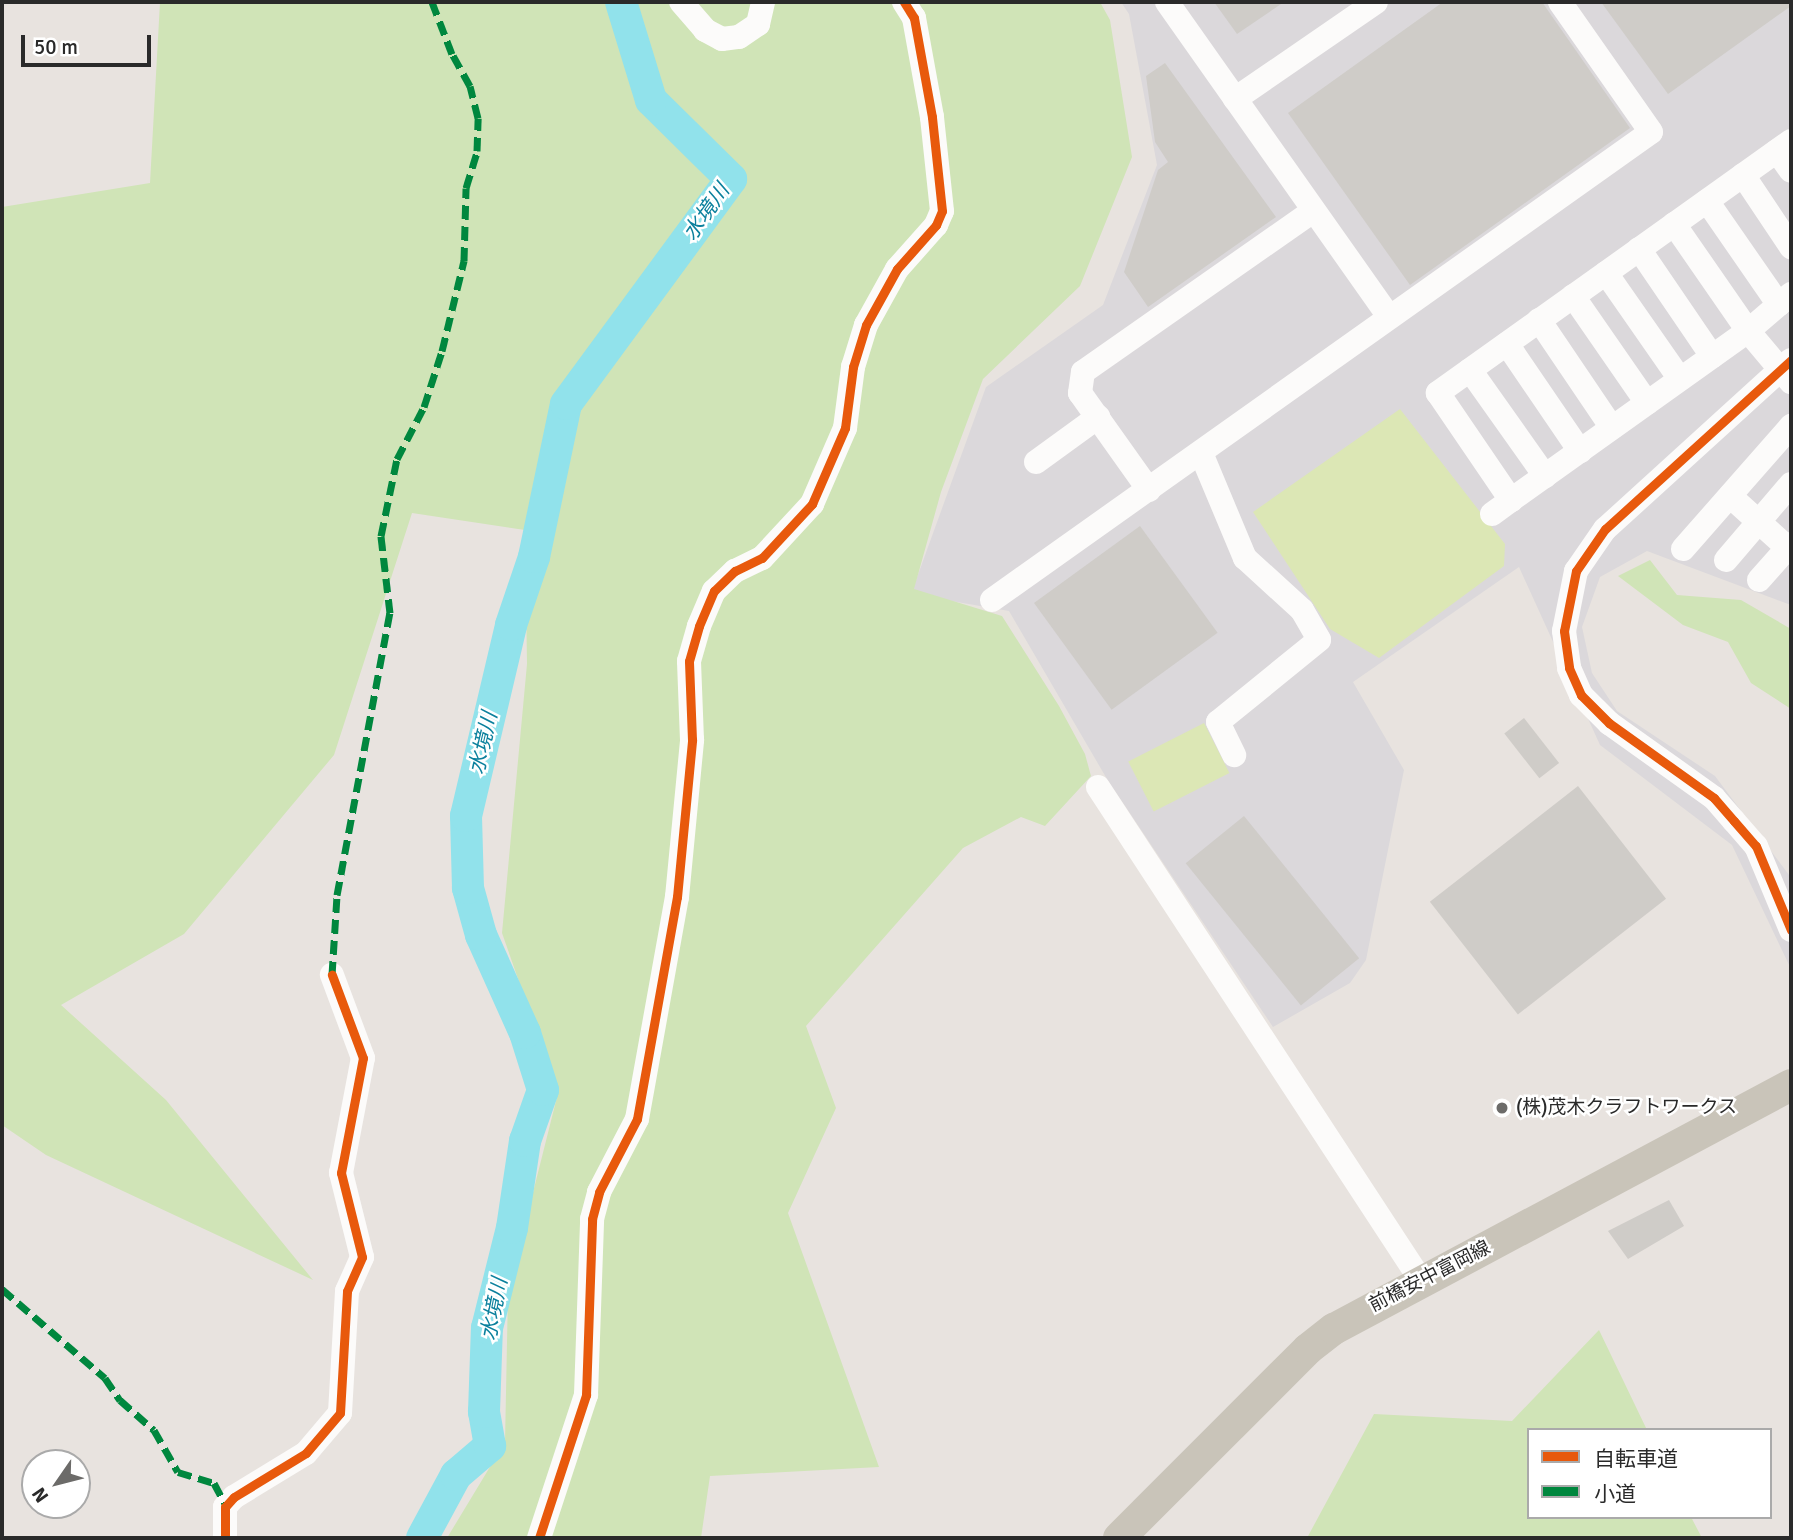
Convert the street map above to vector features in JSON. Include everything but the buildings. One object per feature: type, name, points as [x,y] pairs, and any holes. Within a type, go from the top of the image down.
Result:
[{"type":"main road","name":"前橋安中富岡線","points":[[1119,1538],[1240,1422],[1308,1349],[1362,1313],[1791,1085]]},
{"type":"street","points":[[681,2],[705,30],[722,39],[739,37],[758,24],[763,2]]},
{"type":"street","points":[[539,1538],[586,1395],[593,1219],[599,1192],[636,1119],[654,1029],[683,850],[692,740],[689,661],[699,626],[714,591],[735,572],[762,558],[812,504],[845,428],[853,367],[866,324],[897,269],[936,225],[942,211],[928,92],[914,18],[904,2]]},
{"type":"street","points":[[1167,2],[1389,317]]},
{"type":"street","points":[[1235,99],[1376,2]]},
{"type":"street","points":[[992,600],[1651,132],[1560,2]]},
{"type":"street","points":[[1707,201],[1785,299],[1748,331],[1502,507],[1438,393],[1784,146],[1791,171]]},
{"type":"street","points":[[1743,175],[1791,247]]},
{"type":"street","points":[[1149,490],[1080,393],[1083,372],[1313,211]]},
{"type":"street","points":[[1674,224],[1748,331],[1788,371],[1605,529],[1576,571],[1564,631],[1569,668],[1581,695],[1609,723],[1714,798],[1756,846],[1786,900],[1791,930]]},
{"type":"street","points":[[1639,249],[1712,356]]},
{"type":"street","points":[[1606,273],[1680,379]]},
{"type":"street","points":[[1573,296],[1647,404]]},
{"type":"street","points":[[1539,320],[1612,428]]},
{"type":"street","points":[[1507,344],[1580,451]]},
{"type":"street","points":[[1470,370],[1545,476]]},
{"type":"street","points":[[1037,462],[1098,417]]},
{"type":"street","points":[[1684,549],[1791,426]]},
{"type":"street","points":[[1200,453],[1245,558],[1302,610],[1319,640],[1219,722],[1234,755]]},
{"type":"street","points":[[1726,560],[1791,484]]},
{"type":"street","points":[[1730,496],[1790,547],[1759,580]]},
{"type":"street","points":[[1098,787],[1422,1282]]},
{"type":"street","points":[[225,1538],[225,1507],[306,1453],[340,1413],[347,1292],[362,1257],[341,1173],[363,1058],[332,975]]},
{"type":"shaded area","points":[[1121,2],[1791,2],[1791,605],[1647,551],[1600,577],[1582,627],[1592,673],[1617,711],[1715,776],[1789,875],[1791,969],[1732,845],[1600,745],[1519,567],[1353,682],[1404,770],[1366,960],[1350,983],[1273,1027],[1107,779],[1009,611],[911,594],[986,387],[1103,305],[1157,165],[1129,14]]},
{"type":"green space","points":[[160,2],[1100,2],[1110,20],[1132,157],[1080,286],[983,379],[941,492],[914,589],[1002,616],[1059,706],[1085,754],[1091,776],[1045,826],[1021,817],[963,848],[806,1026],[836,1108],[788,1213],[879,1467],[710,1476],[701,1538],[447,1538],[505,1442],[508,1292],[558,1093],[502,933],[527,664],[525,530],[412,513],[334,755],[184,934],[61,1005],[166,1100],[313,1280],[46,1155],[2,1125],[2,207],[150,183]]},
{"type":"green space","points":[[1400,409],[1505,544],[1504,566],[1379,658],[1330,629],[1253,512]]},
{"type":"green space","points":[[1650,560],[1677,595],[1741,600],[1791,629],[1791,709],[1751,683],[1728,642],[1683,625],[1618,576]]},
{"type":"green space","points":[[1204,723],[1229,773],[1154,811],[1128,762]]},
{"type":"green space","points":[[1599,1330],[1646,1428],[1527,1428],[1527,1519],[1692,1519],[1702,1538],[1307,1538],[1374,1414],[1512,1421]]},
{"type":"waterway","name":"水境川","points":[[422,1538],[456,1475],[490,1446],[484,1412],[487,1328],[512,1228],[525,1141],[543,1090],[525,1033],[481,935],[468,888],[466,816],[511,625],[534,557],[566,404],[731,179],[651,100],[621,2]]},
{"type":"marked path","points":[[332,975],[337,895],[390,613],[381,536],[397,459],[424,407],[442,351],[464,261],[466,188],[477,151],[478,118],[470,86],[452,54],[432,2]]},
{"type":"marked path","points":[[2,1289],[105,1378],[120,1400],[154,1430],[178,1472],[214,1483],[226,1506]]},
{"type":"cycle path","points":[[539,1538],[586,1395],[592,1219],[599,1192],[637,1119],[677,897],[692,740],[689,661],[699,626],[714,591],[735,571],[762,558],[812,504],[845,428],[853,367],[866,325],[897,269],[936,225],[942,211],[932,117],[914,18],[904,2]]},
{"type":"cycle path","points":[[1791,360],[1605,529],[1576,571],[1564,631],[1569,668],[1581,695],[1609,723],[1714,798],[1756,846],[1791,930]]},
{"type":"cycle path","points":[[225,1538],[225,1507],[234,1497],[306,1453],[340,1413],[347,1291],[362,1257],[341,1173],[363,1058],[332,975]]},
{"type":"place","name":"(株)茂木クラフトワークス","points":[[1502,1108]]}]
